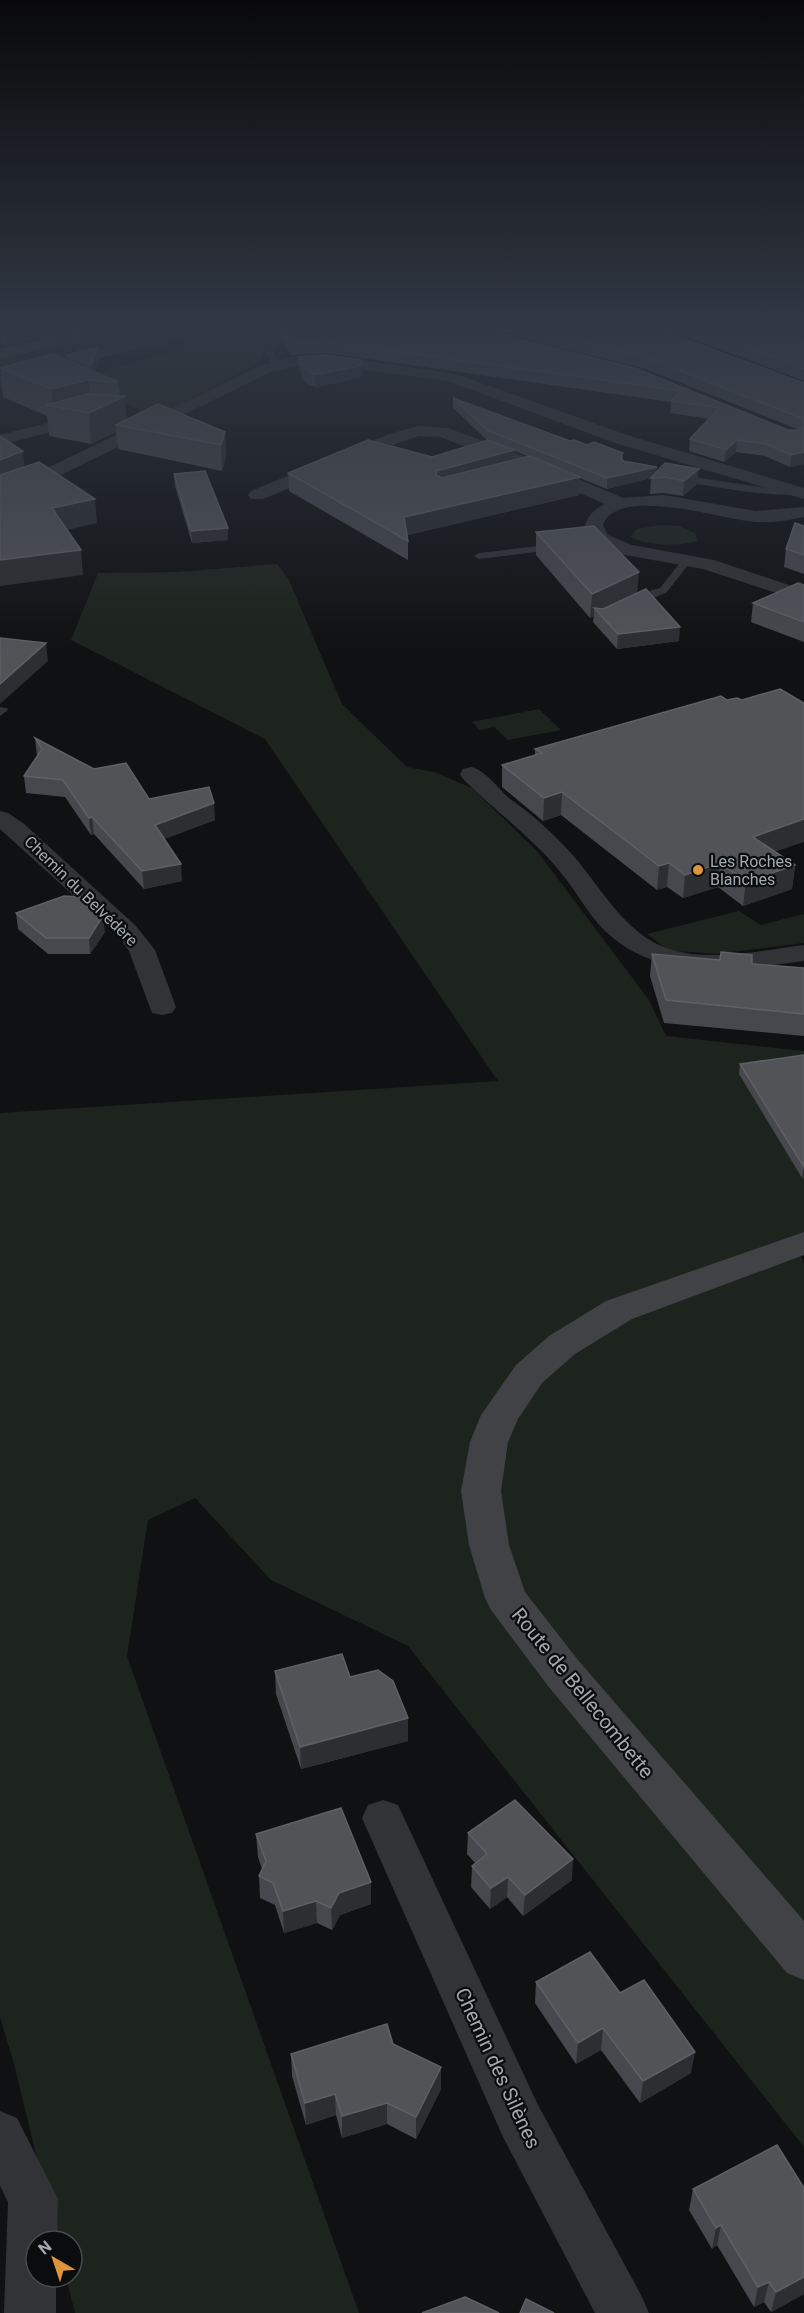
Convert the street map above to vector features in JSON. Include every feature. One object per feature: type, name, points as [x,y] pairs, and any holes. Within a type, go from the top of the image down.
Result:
[{"type":"street","points":[[0,440],[16,436]]},
{"type":"street","points":[[0,493],[51,473],[129,436]]},
{"type":"street","points":[[258,495],[402,436]]},
{"type":"street","points":[[453,436],[535,466],[621,504]]},
{"type":"street","points":[[613,436],[800,493]]},
{"type":"street","points":[[804,512],[765,518],[676,502],[621,504],[599,514],[595,521],[595,531],[600,542],[638,552],[707,564],[804,596]]},
{"type":"street","points":[[471,774],[498,801],[526,821],[567,864],[614,925],[637,942],[668,958],[697,962],[750,960],[804,953]]},
{"type":"street","name":"Chemin du Belvédère","points":[[0,818],[15,828],[127,931],[142,950],[162,1007]]},
{"type":"street","name":"Route de Bellecombette","points":[[804,1243],[619,1310],[562,1345],[529,1374],[500,1414],[489,1442],[481,1491],[489,1545],[506,1598],[563,1673],[804,1957]]},
{"type":"street","name":"Chemin des Silènes","points":[[383,1818],[520,2120],[624,2313]]},
{"type":"street","points":[[0,2135],[33,2199],[30,2313]]},
{"type":"lane","points":[[514,472],[535,466]]},
{"type":"lane","points":[[670,476],[774,492],[800,493]]},
{"type":"lane","points":[[479,556],[571,545]]},
{"type":"lane","points":[[618,611],[655,592],[663,591],[687,560]]},
{"type":"shaded area","points":[[659,525],[679,526],[695,533],[698,541],[663,545],[630,537],[637,529]]},
{"type":"shaded area","points":[[277,564],[288,578],[342,704],[407,767],[434,772],[472,788],[537,851],[649,1000],[666,1036],[804,1051],[804,1233],[794,1237],[804,1264],[804,2147],[408,1646],[271,1580],[195,1498],[148,1520],[127,1656],[359,2313],[75,2313],[69,2289],[84,2289],[84,2229],[54,2229],[14,2064],[0,2017],[0,1113],[498,1081],[265,739],[71,640],[98,573],[176,572]]},
{"type":"shaded area","points":[[539,709],[561,730],[508,740],[494,727],[480,730],[472,722]]},
{"type":"shaded area","points":[[739,911],[761,925],[804,914],[804,943],[715,954],[669,951],[647,934]]},
{"type":"building","points":[[0,436],[23,451],[0,460]]},
{"type":"building","points":[[173,436],[224,436],[221,445]]},
{"type":"building","points":[[502,436],[556,436],[587,445],[594,442],[623,453],[620,456],[623,461],[657,467],[607,478]]},
{"type":"building","points":[[693,436],[804,436],[804,452],[791,455],[766,444],[737,440],[726,450],[690,439]]},
{"type":"building","points":[[368,440],[432,457],[488,440],[514,450],[437,471],[436,475],[442,478],[530,456],[580,477],[404,517],[408,541],[288,473]]},
{"type":"building","points":[[39,462],[95,499],[52,508],[81,550],[0,560],[0,475]]},
{"type":"building","points":[[665,463],[699,469],[684,481],[666,477],[651,478]]},
{"type":"building","points":[[205,471],[228,528],[191,531],[174,474]]},
{"type":"building","points":[[795,523],[804,526],[804,555],[786,549]]},
{"type":"building","points":[[594,526],[639,572],[592,594],[536,532]]},
{"type":"building","points":[[798,583],[804,585],[804,622],[753,603]]},
{"type":"building","points":[[646,589],[680,627],[618,634],[594,608],[603,609]]},
{"type":"building","points":[[0,638],[46,643],[0,684]]},
{"type":"building","points":[[780,689],[804,703],[804,819],[753,837],[795,865],[746,882],[720,863],[685,875],[669,863],[659,866],[562,792],[544,798],[502,765],[542,753],[535,749],[721,696],[727,700],[737,698],[742,700]]},
{"type":"building","points":[[35,738],[94,769],[126,763],[149,799],[209,787],[214,803],[155,825],[181,864],[142,871],[92,817],[89,818],[63,780],[24,776],[42,749]]},
{"type":"building","points":[[64,896],[80,897],[103,916],[89,938],[46,938],[16,913]]},
{"type":"building","points":[[721,952],[752,955],[752,964],[804,968],[804,1014],[666,1000],[652,954],[720,960]]},
{"type":"building","points":[[804,1055],[804,1167],[740,1064]]},
{"type":"building","points":[[342,1654],[350,1677],[378,1670],[393,1681],[408,1718],[300,1747],[275,1671]]},
{"type":"building","points":[[515,1800],[573,1859],[525,1895],[508,1877],[491,1888],[472,1866],[487,1854],[468,1833]]},
{"type":"building","points":[[341,1808],[371,1882],[339,1893],[331,1908],[316,1901],[283,1911],[273,1883],[259,1876],[266,1861],[256,1834]]},
{"type":"building","points":[[590,1952],[620,1993],[644,1980],[695,2052],[643,2081],[603,2028],[578,2043],[536,1982]]},
{"type":"building","points":[[387,2024],[393,2044],[441,2067],[416,2117],[387,2103],[342,2116],[335,2094],[305,2103],[291,2054]]},
{"type":"building","points":[[777,2145],[804,2188],[804,2277],[776,2292],[769,2282],[758,2287],[721,2225],[716,2228],[693,2189]]},
{"type":"building","points":[[465,2297],[499,2313],[422,2313]]},
{"type":"building","points":[[526,2299],[554,2313],[520,2313]]},
{"type":"place","name":"Les Roches Blanches","points":[[698,870]]}]
